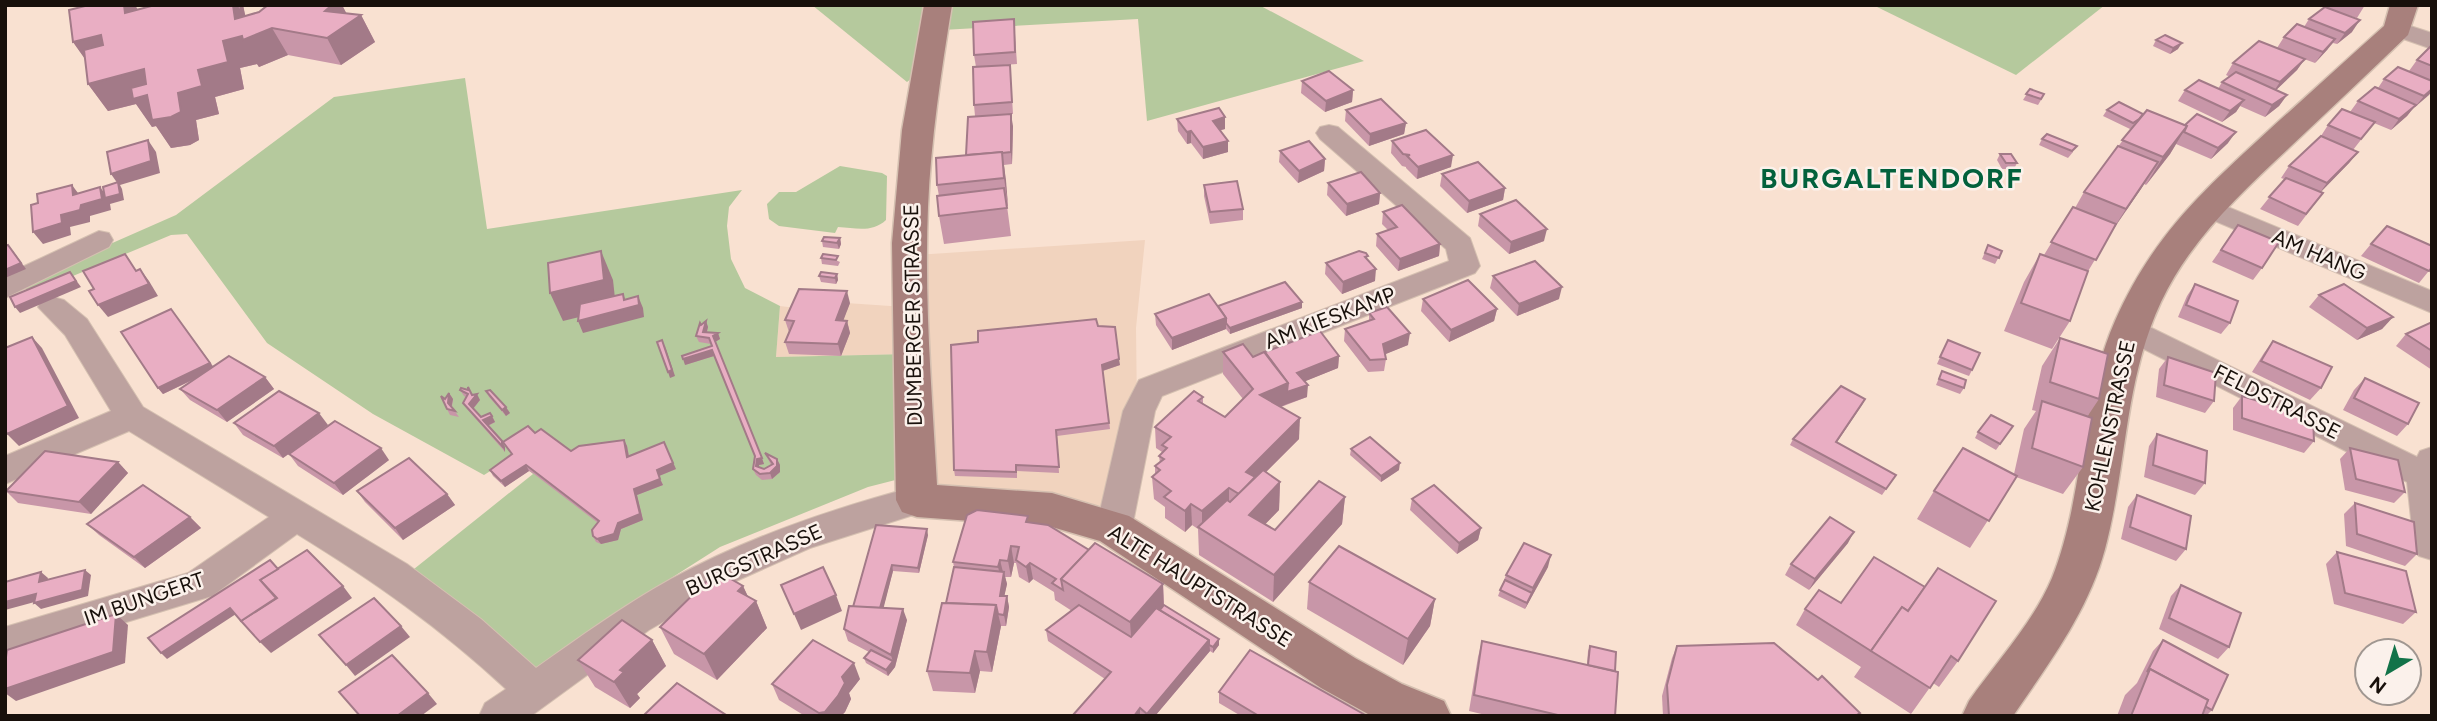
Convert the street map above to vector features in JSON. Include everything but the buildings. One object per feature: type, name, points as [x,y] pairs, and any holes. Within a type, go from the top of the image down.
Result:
[{"type":"street","name":"DUMBERGER STRASSE","points":[[917,500],[909,283],[911,208],[918,126],[938,5]]},
{"type":"street","points":[[2401,17],[2432,43]]},
{"type":"street","name":"KOHLENSTRASSE","points":[[1986,716],[2047,626],[2073,577],[2085,541],[2118,366],[2131,329],[2186,229],[2401,17]]},
{"type":"street","name":"AM KIESKAMP","points":[[1114,528],[1139,411],[1150,388],[1465,266],[1460,245],[1329,133]]},
{"type":"street","name":"AM HANG","points":[[2206,207],[2432,303]]},
{"type":"street","points":[[5,288],[99,240]]},
{"type":"street","points":[[53,307],[76,327],[131,416],[394,575],[468,631],[536,691]]},
{"type":"street","name":"FELDSTRASSE","points":[[2131,329],[2427,468],[2432,546]]},
{"type":"street","points":[[5,471],[131,416]]},
{"type":"street","name":"ALTE HAUPTSTRASSE","points":[[917,500],[1052,510],[1114,528],[1338,673],[1427,716]]},
{"type":"street","name":"BURGSTRASSE","points":[[499,716],[645,615],[722,570],[853,517],[917,500]]},
{"type":"street","name":"IM BUNGERT","points":[[18,639],[199,584],[295,517]]},
{"type":"shaded area","points":[[1145,240],[1136,328],[1137,410],[1110,507],[937,485],[916,255]]},
{"type":"shaded area","points":[[802,300],[905,307],[908,354],[776,357],[780,306],[796,308]]},
{"type":"green space","points":[[812,5],[926,5],[912,78],[907,82]]},
{"type":"green space","points":[[952,5],[1259,5],[1364,61],[1147,121],[1138,19],[942,30]]},
{"type":"green space","points":[[1873,5],[2105,5],[2016,75]]},
{"type":"green space","points":[[465,78],[487,229],[742,190],[729,207],[727,226],[731,259],[745,288],[780,306],[776,357],[908,354],[911,476],[868,487],[720,547],[629,605],[527,677],[404,577],[533,474],[513,457],[484,475],[373,414],[267,343],[187,234],[171,235],[49,286],[12,291],[42,274],[176,215],[334,97]]},
{"type":"green space","points":[[840,166],[887,176],[886,220],[881,224],[857,229],[838,227],[835,233],[779,226],[769,219],[767,204],[779,192],[796,192]]},
{"type":"district","name":"BURGALTENDORF","points":[[1892,178]]}]
